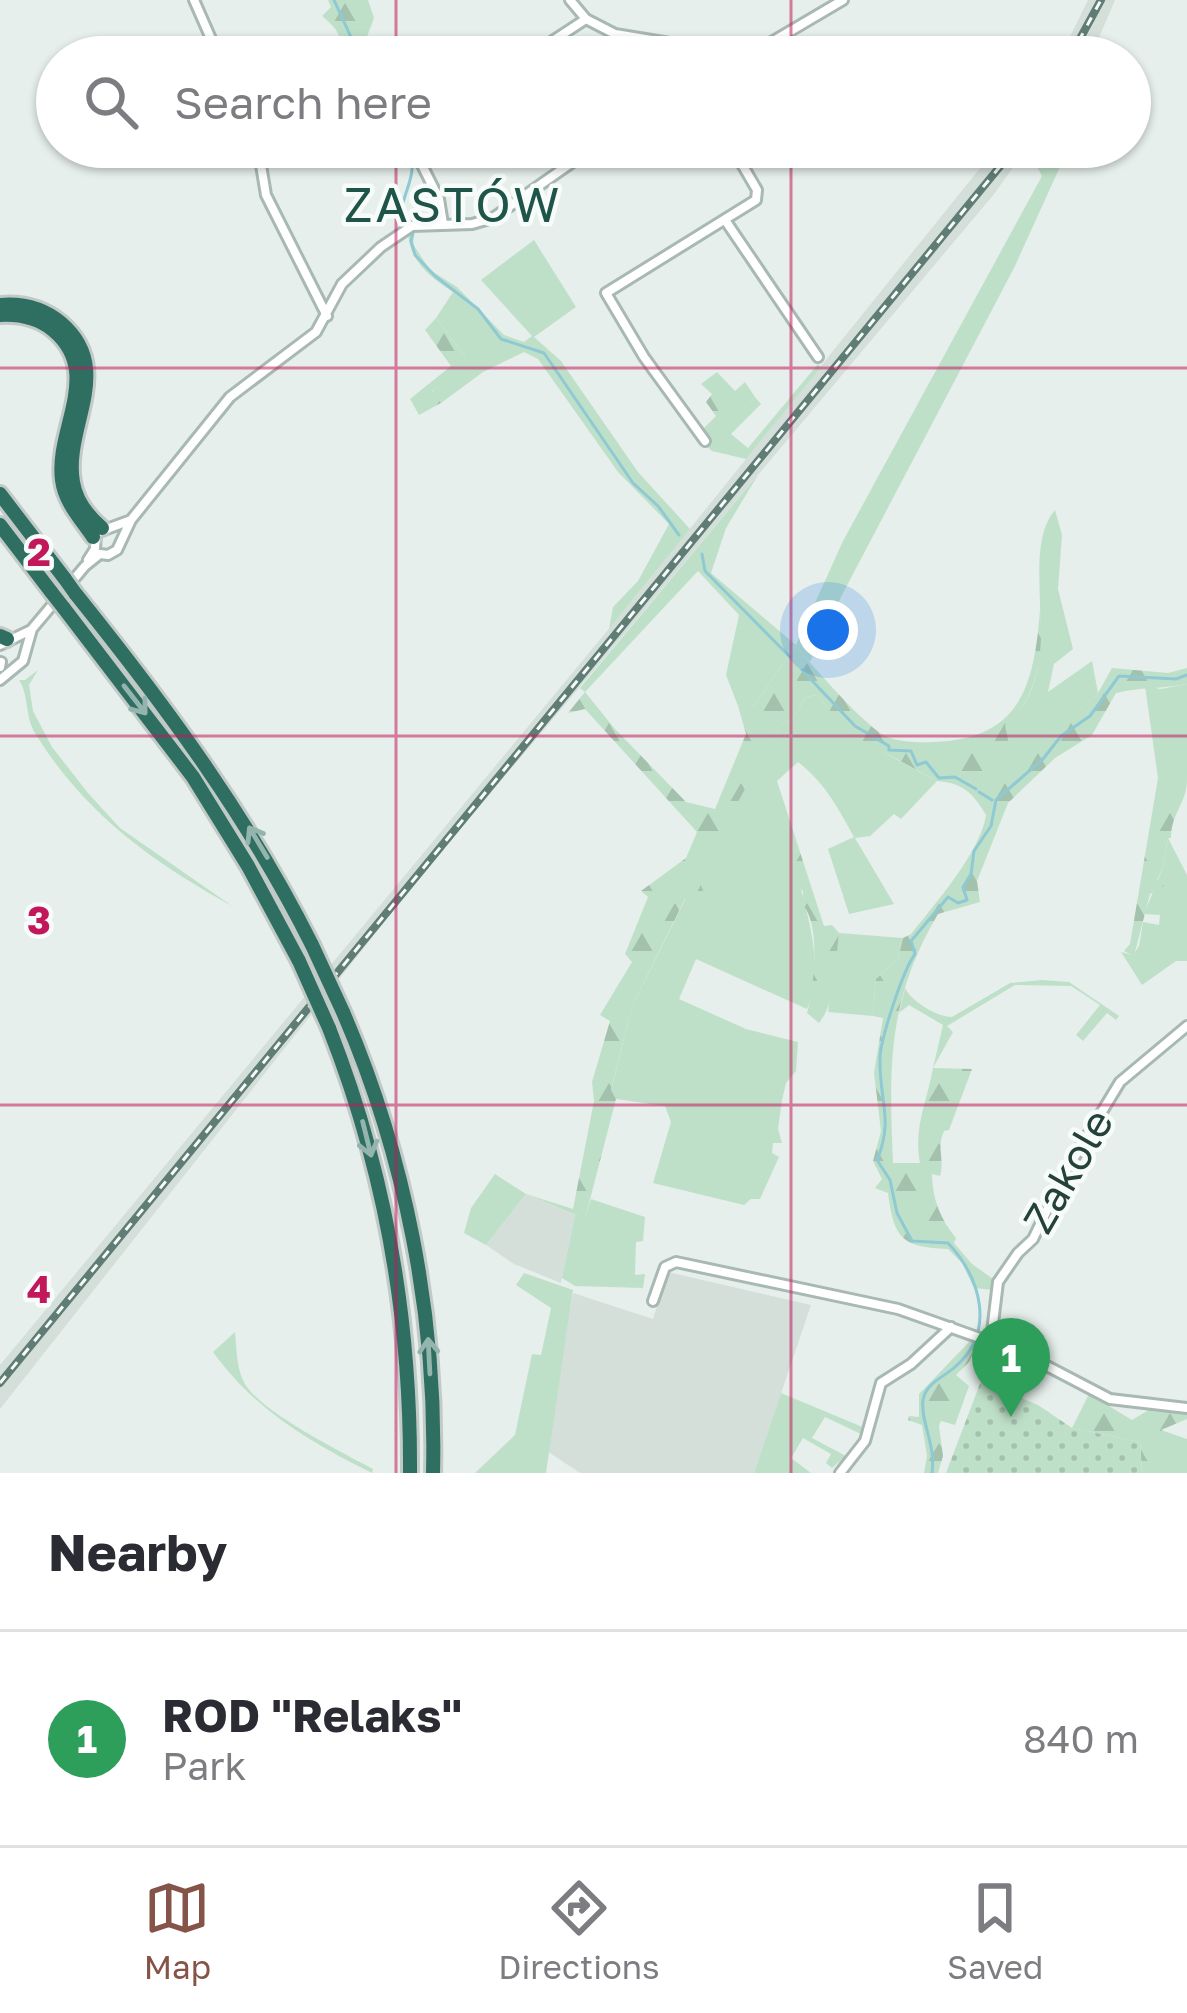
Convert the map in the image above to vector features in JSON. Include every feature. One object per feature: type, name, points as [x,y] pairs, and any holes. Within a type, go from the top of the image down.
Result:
[{"type":"highway","points":[[0,305],[24,305],[50,316],[66,328],[82,353],[87,391],[72,476],[81,505],[101,540]]},
{"type":"highway","points":[[0,315],[39,321],[58,334],[70,352],[78,387],[63,453],[62,482],[69,502],[101,540]]},
{"type":"highway","points":[[0,494],[219,782],[265,854],[343,1012],[388,1135],[417,1268],[428,1332],[433,1473]]},
{"type":"highway","points":[[0,525],[214,808],[299,961],[329,1028],[367,1137],[395,1262],[404,1335],[410,1473]]},
{"type":"street","points":[[194,0],[210,36]]},
{"type":"street","points":[[570,0],[586,19],[625,36]]},
{"type":"street","points":[[783,36],[843,0]]},
{"type":"street","points":[[560,36],[586,19]]},
{"type":"street","points":[[262,168],[266,195],[328,316]]},
{"type":"street","points":[[423,168],[439,199],[443,224]]},
{"type":"street","points":[[101,540],[115,552],[131,520],[230,397],[303,343],[328,316],[347,277],[400,232],[418,225],[480,223],[493,218],[564,168]]},
{"type":"street","points":[[705,441],[644,357],[606,292],[758,196],[743,168]]},
{"type":"street","points":[[724,220],[818,357]]},
{"type":"street","points":[[316,291],[339,289]]},
{"type":"street","points":[[0,680],[23,661],[9,641],[32,629],[101,540],[131,520]]},
{"type":"street","points":[[101,540],[120,539]]},
{"type":"street","points":[[0,663],[13,667]]},
{"type":"street","name":"Zakole","points":[[987,1339],[998,1282],[1033,1239],[1066,1172],[1120,1082],[1187,1026]]},
{"type":"street","points":[[652,1301],[665,1267],[676,1262],[898,1309],[987,1339],[1110,1399],[1187,1408]]},
{"type":"street","points":[[840,1473],[872,1424],[880,1383],[945,1337],[951,1327]]},
{"type":"shaded area","points":[[1088,0],[1115,0],[1100,36],[1070,36]]},
{"type":"shaded area","points":[[980,168],[1012,168],[415,883],[0,1409],[0,1365],[631,602]]},
{"type":"shaded area","points":[[526,1194],[575,1215],[561,1283],[514,1264],[486,1245]]},
{"type":"shaded area","points":[[668,1272],[811,1305],[754,1473],[580,1473],[547,1451],[573,1293],[653,1319]]},
{"type":"green space","points":[[328,0],[368,0],[374,18],[367,36],[338,36],[322,16],[331,7]]},
{"type":"green space","points":[[1038,168],[1059,168],[1014,268],[810,662],[795,646],[754,706],[744,702],[738,706],[726,675],[739,615],[698,571],[585,692],[580,688],[758,475],[726,528],[711,573],[796,645],[843,541],[1042,176]]},
{"type":"green space","points":[[415,230],[413,244],[430,270],[457,287],[504,335],[524,342],[532,336],[481,280],[534,240],[576,307],[534,337],[561,361],[638,472],[690,529],[609,629],[613,607],[638,581],[669,524],[618,472],[538,359],[524,352],[483,372],[441,403],[432,392],[466,358],[436,318],[453,292],[417,260],[408,232]]},
{"type":"green space","points":[[436,318],[466,358],[455,376],[432,391],[441,403],[419,415],[410,399],[451,366],[425,330]]},
{"type":"green space","points":[[818,364],[821,367],[746,459],[712,451],[703,443],[755,397],[761,404],[731,434],[748,448]]},
{"type":"green space","points":[[717,372],[735,391],[745,382],[755,397],[723,426],[731,434],[719,446],[701,431],[716,416],[706,402],[712,394],[701,384]]},
{"type":"green space","points":[[1055,510],[1062,535],[1058,589],[1073,649],[1054,664],[1048,692],[1092,661],[1098,693],[1007,780],[1004,725],[1024,704],[1035,677],[1040,648],[1040,556],[1044,530]]},
{"type":"green space","points":[[1040,610],[1041,641],[1032,688],[1005,725],[1012,759],[1008,778],[1098,693],[1112,668],[1168,673],[1187,668],[1187,684],[1116,693],[1092,735],[1055,758],[1008,803],[977,881],[980,902],[938,914],[909,976],[892,1065],[893,1163],[920,1163],[919,1127],[933,1068],[972,1069],[949,1130],[944,1131],[940,1176],[932,1174],[932,1183],[954,1243],[996,1281],[993,1290],[974,1288],[962,1263],[948,1249],[920,1246],[903,1237],[893,1221],[888,1193],[875,1188],[882,1179],[873,1161],[881,1131],[874,1073],[883,1018],[873,1016],[876,979],[898,959],[903,938],[956,877],[976,845],[986,815],[961,787],[937,781],[848,733],[817,695],[806,697],[794,718],[780,725],[697,877],[703,890],[700,900],[685,899],[632,1006],[611,1090],[616,1099],[585,1219],[526,1194],[573,1209],[594,1101],[592,1082],[610,1021],[600,1015],[632,962],[625,954],[648,897],[641,891],[686,858],[697,832],[585,709],[568,713],[585,692],[686,802],[715,809],[746,734],[738,706],[743,701],[754,706],[795,646],[885,736],[920,742],[963,739],[1004,719],[1017,703],[1033,662]]},
{"type":"green space","points":[[38,670],[29,685],[33,711],[52,747],[88,793],[120,828],[232,906],[147,853],[75,788],[30,720],[19,680]]},
{"type":"green space","points":[[1187,684],[1187,780],[1180,786],[1158,778],[1145,686],[1161,689]]},
{"type":"green space","points":[[817,695],[857,734],[937,781],[901,819],[894,814],[870,836],[855,838],[894,904],[849,914],[828,849],[854,837],[823,787],[798,762],[777,781],[799,849],[793,852],[814,950],[813,989],[807,1009],[696,959],[679,999],[746,1029],[798,1042],[796,1071],[786,1083],[782,1100],[778,1129],[782,1143],[773,1143],[772,1153],[779,1157],[760,1199],[744,1205],[653,1183],[671,1122],[665,1106],[616,1099],[611,1091],[632,1006],[723,824],[780,725],[794,718],[806,697]]},
{"type":"green space","points":[[1158,778],[1180,785],[1187,780],[1186,788],[1157,880],[1164,886],[1150,894],[1134,956],[1124,951],[1130,944]]},
{"type":"green space","points":[[1168,838],[1187,875],[1187,961],[1176,961],[1142,985],[1121,952],[1133,955],[1143,922],[1159,925],[1160,915],[1144,914],[1163,867]]},
{"type":"green space","points":[[799,849],[824,926],[832,925],[839,933],[833,992],[819,1023],[807,1013],[814,942],[803,891],[794,873],[793,852]]},
{"type":"green space","points":[[839,933],[903,938],[898,959],[876,979],[873,1016],[828,1012]]},
{"type":"green space","points":[[1069,982],[1119,1016],[1116,1020],[1107,1013],[1083,1041],[1076,1035],[1100,1005],[1071,986],[1015,985],[947,1026],[953,1032],[933,1068],[943,1025],[909,1005],[899,1013],[905,988],[926,1008],[952,1017],[1010,983]]},
{"type":"green space","points":[[495,1174],[526,1194],[486,1245],[464,1233],[471,1208]]},
{"type":"green space","points":[[591,1199],[645,1217],[643,1241],[636,1242],[635,1275],[645,1274],[643,1288],[575,1286],[562,1278],[575,1215],[585,1218]]},
{"type":"green space","points":[[524,1273],[573,1290],[546,1473],[475,1473],[515,1435],[532,1354],[541,1355],[551,1308],[516,1285]]},
{"type":"green space","points":[[235,1332],[241,1374],[257,1398],[373,1469],[372,1473],[305,1436],[246,1391],[213,1352]]},
{"type":"green space","points":[[970,1341],[977,1344],[956,1375],[969,1386],[955,1425],[941,1421],[939,1426],[943,1456],[938,1473],[924,1473],[927,1456],[922,1425],[908,1420],[909,1416],[919,1417],[919,1394]]},
{"type":"green space","points":[[981,1381],[1038,1405],[1072,1428],[1140,1442],[1142,1473],[946,1473]]},
{"type":"green space","points":[[781,1393],[865,1428],[861,1434],[825,1417],[812,1438],[846,1456],[832,1468],[826,1463],[831,1454],[803,1438],[791,1458],[811,1473],[754,1473]]},
{"type":"green space","points":[[1089,1394],[1132,1420],[1152,1408],[1187,1413],[1187,1419],[1161,1430],[1187,1439],[1187,1473],[1142,1473],[1140,1442],[1072,1428]]},
{"type":"waterway","points":[[334,0],[350,36]]},
{"type":"waterway","points":[[410,220],[402,207],[412,168]]},
{"type":"waterway","points":[[413,232],[415,255],[478,309],[501,339],[544,353],[633,483],[679,535]]},
{"type":"waterway","points":[[702,554],[705,571],[790,657]]},
{"type":"waterway","points":[[802,670],[855,726],[889,750],[911,751],[917,765],[926,762],[939,778],[955,777],[976,789]]},
{"type":"waterway","points":[[932,1473],[923,1400],[932,1385],[968,1353],[980,1321],[969,1272],[948,1243],[912,1241],[897,1213],[890,1180],[877,1160],[885,1121],[881,1050],[915,954],[911,941],[948,897],[958,903],[967,900],[963,887],[971,874],[974,851],[991,826],[996,800],[1043,759],[1061,736],[1090,716],[1119,676],[1176,679],[1187,675]]},
{"type":"waterway","points":[[979,792],[992,800]]},
{"type":"railway","points":[[1081,36],[1101,0]]},
{"type":"railway","points":[[0,1383],[999,168]]},
{"type":"place","name":"ROD \"Relaks\"","points":[[1011,1417]]},
{"type":"district","name":"ZASTÓW","points":[[453,205]]}]
